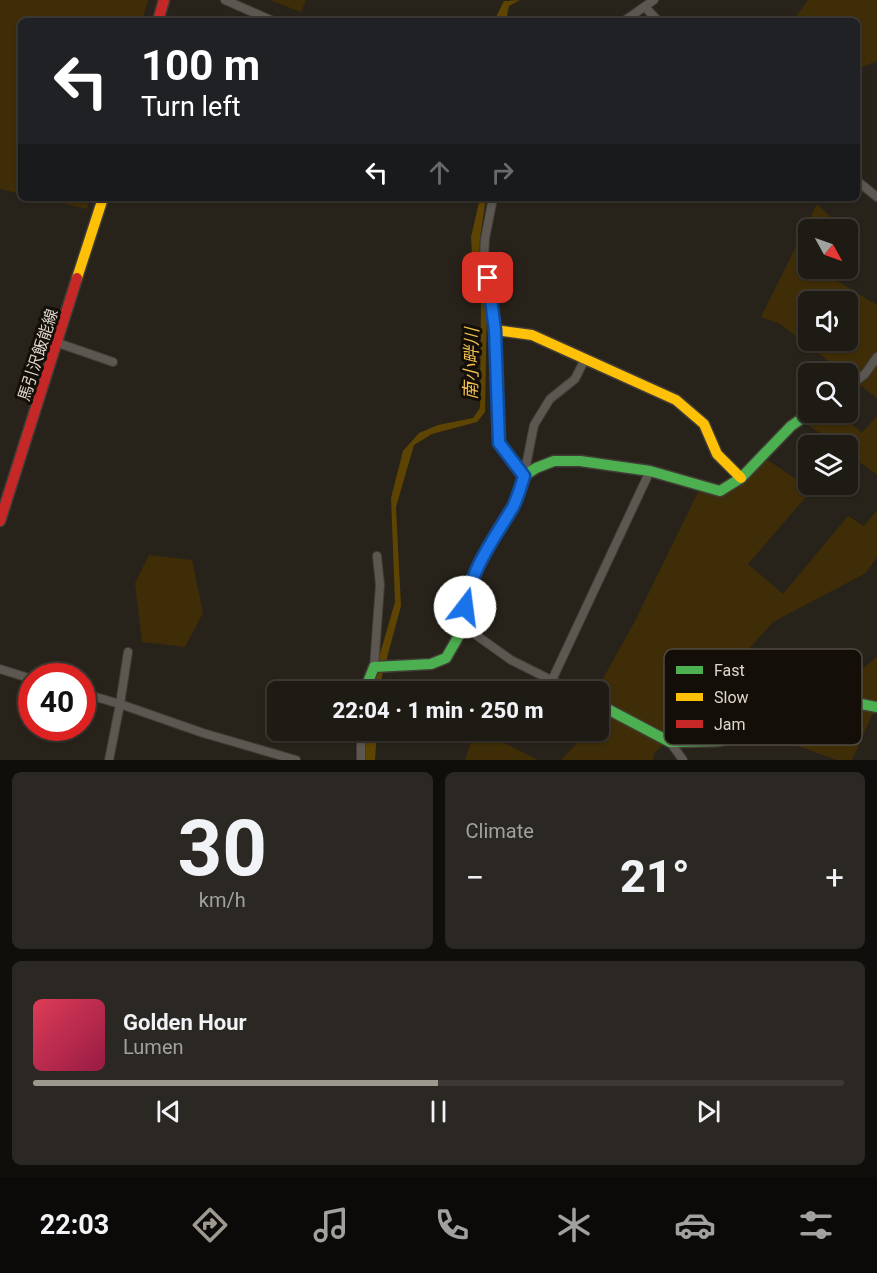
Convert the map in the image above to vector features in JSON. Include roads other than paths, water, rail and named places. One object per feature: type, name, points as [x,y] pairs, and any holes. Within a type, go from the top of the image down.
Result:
[{"type":"street","points":[[159,18],[164,0]]},
{"type":"street","points":[[225,0],[266,18]]},
{"type":"street","points":[[628,18],[654,0]]},
{"type":"street","points":[[645,7],[655,18]]},
{"type":"street","points":[[860,183],[877,197]]},
{"type":"street","name":"馬引沢飯能線","points":[[0,521],[102,201]]},
{"type":"street","points":[[492,201],[485,239],[484,259],[495,330],[499,443],[524,476]]},
{"type":"street","points":[[495,330],[532,335],[675,400],[704,424],[717,454],[741,478]]},
{"type":"street","points":[[58,344],[113,362]]},
{"type":"street","points":[[858,379],[877,357]]},
{"type":"street","points":[[374,667],[431,664],[446,658],[462,625],[468,588],[485,552],[514,504],[524,476],[534,425],[550,399],[575,379],[585,359]]},
{"type":"street","points":[[524,476],[554,461],[580,461],[650,471],[720,491],[741,478],[798,421]]},
{"type":"street","points":[[462,625],[511,660],[552,680],[650,471]]},
{"type":"street","points":[[368,681],[374,667],[380,585],[377,556]]},
{"type":"street","points":[[109,760],[128,652]]},
{"type":"street","points":[[0,669],[18,675]]},
{"type":"street","points":[[96,697],[202,733],[296,760]]},
{"type":"street","points":[[862,704],[877,707]]},
{"type":"street","points":[[609,710],[664,739]]},
{"type":"street","points":[[361,741],[361,760]]},
{"type":"street","points":[[672,745],[684,760]]},
{"type":"water label","name":"南小畔川","points":[[471,364]]}]
